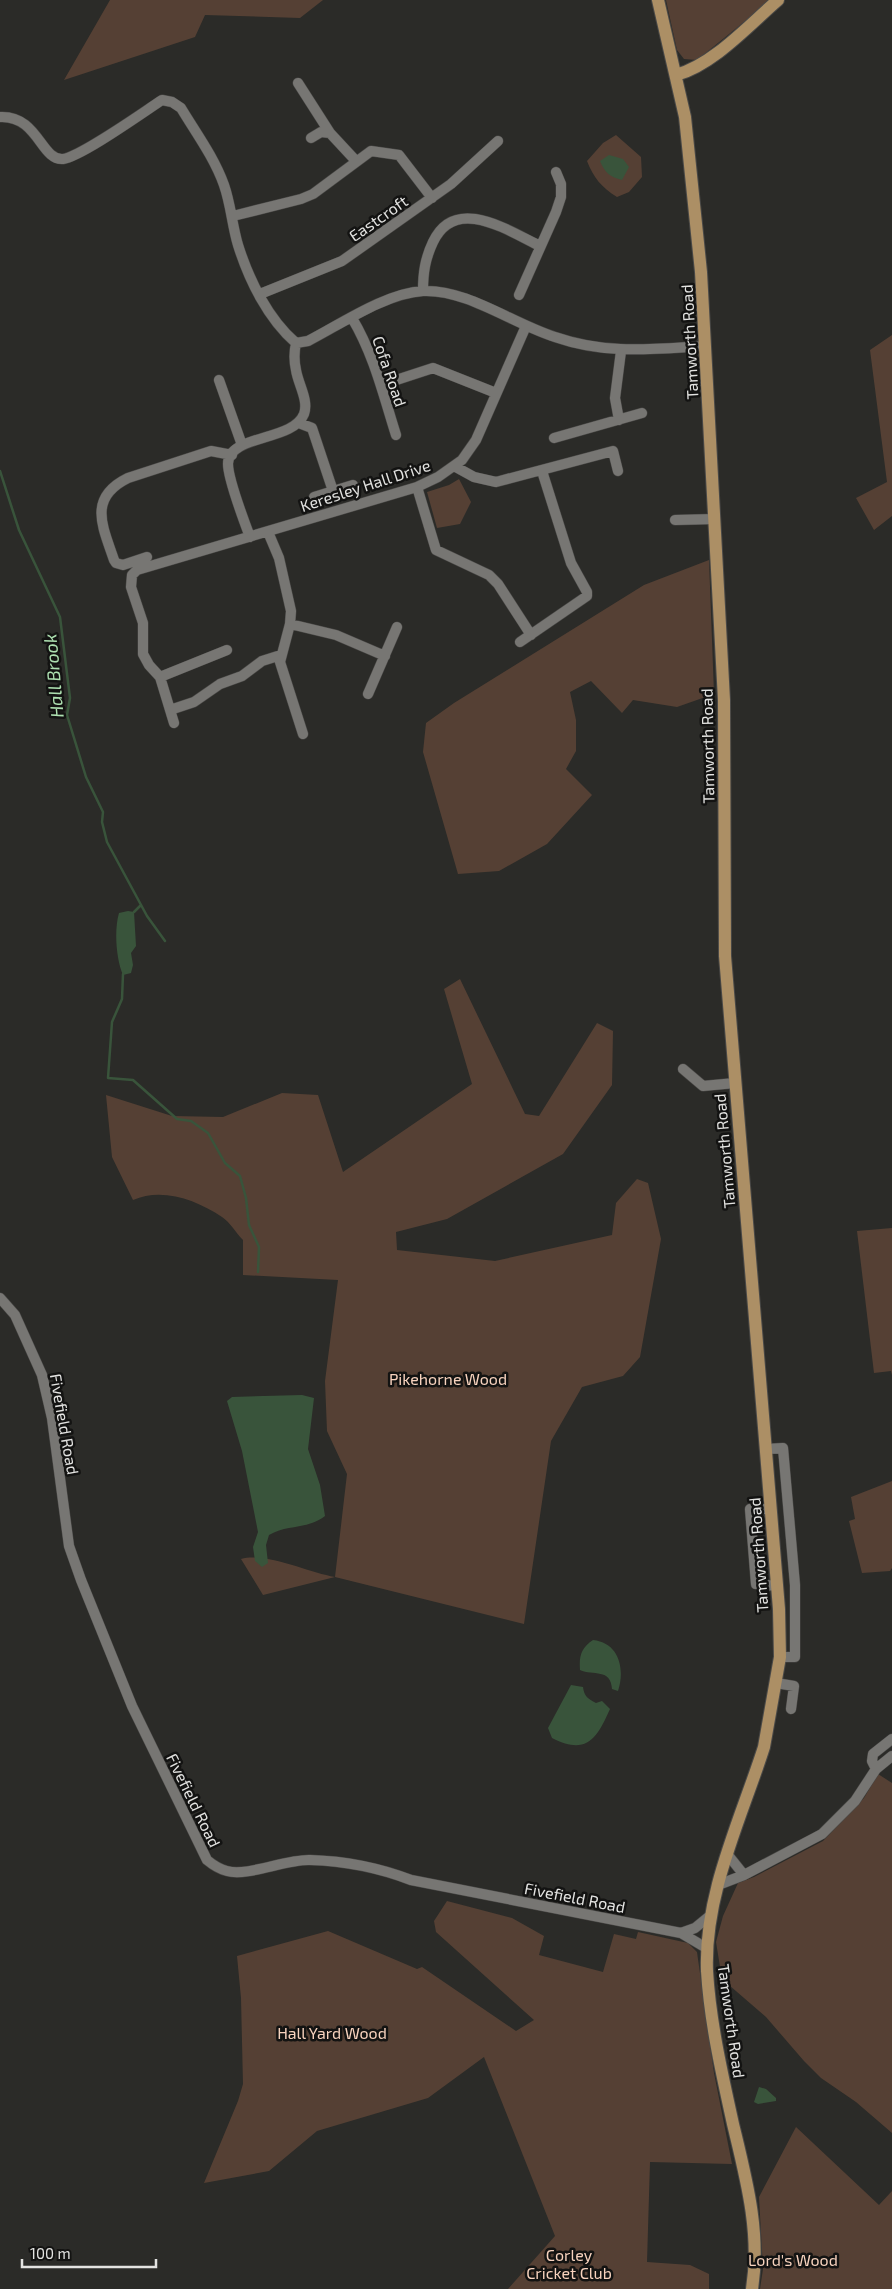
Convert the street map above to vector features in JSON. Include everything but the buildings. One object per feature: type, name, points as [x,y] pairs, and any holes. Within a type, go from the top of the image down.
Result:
[{"type":"main road","name":"Tamworth Road","points":[[658,0],[676,75],[691,161],[702,272],[724,700],[725,956],[777,1586],[780,1657],[764,1747],[718,1885],[712,1914],[707,1971],[720,2070],[742,2160],[754,2226],[755,2262],[752,2289]]},
{"type":"main road","points":[[676,75],[692,71],[706,61],[778,0]]},
{"type":"street","points":[[298,84],[330,133],[356,161]]},
{"type":"street","points":[[0,117],[22,122],[34,132],[50,154],[62,159],[79,153],[162,100],[172,102],[181,108],[215,164],[233,216],[238,243],[260,294],[271,316],[282,331],[296,343]]},
{"type":"street","points":[[311,138],[321,132],[330,133]]},
{"type":"street","name":"Eastcroft","points":[[260,294],[342,261],[451,184],[498,141]]},
{"type":"street","points":[[233,216],[301,199],[313,194],[356,161],[371,152],[399,155],[432,198]]},
{"type":"street","points":[[520,295],[556,212],[561,196],[561,184],[556,172]]},
{"type":"street","points":[[423,291],[426,256],[439,230],[453,220],[465,218],[479,219],[540,246]]},
{"type":"street","points":[[296,343],[308,341],[384,302],[408,293],[423,291],[461,297],[563,340],[621,351],[705,346]]},
{"type":"street","name":"Cofa Road","points":[[352,318],[367,342],[396,435]]},
{"type":"street","name":"Keresley Hall Drive","points":[[160,677],[149,665],[143,654],[143,623],[131,587],[132,575],[137,570],[417,487],[454,466],[462,460],[476,440],[526,326]]},
{"type":"street","points":[[250,537],[228,465],[232,455],[242,444],[291,429],[300,423],[306,406],[296,370],[294,354],[296,343]]},
{"type":"street","points":[[619,420],[614,398],[621,351]]},
{"type":"street","points":[[381,384],[433,368],[496,393]]},
{"type":"street","points":[[219,380],[242,444]]},
{"type":"street","points":[[554,438],[642,413]]},
{"type":"street","points":[[300,423],[312,428],[333,491]]},
{"type":"street","points":[[454,466],[474,477],[496,482],[613,451],[618,471]]},
{"type":"street","points":[[147,557],[123,565],[114,560],[101,511],[108,492],[128,478],[211,452],[232,455]]},
{"type":"street","points":[[520,642],[584,600],[587,592],[571,563],[542,471]]},
{"type":"street","points":[[314,497],[353,485]]},
{"type":"street","points":[[417,487],[436,550],[489,575],[498,584],[531,635]]},
{"type":"street","points":[[675,520],[714,519]]},
{"type":"street","points":[[268,532],[279,558],[288,589],[291,611],[290,624],[281,655],[282,670],[304,734]]},
{"type":"street","points":[[290,624],[336,635],[385,656]]},
{"type":"street","points":[[368,694],[397,627]]},
{"type":"street","points":[[174,723],[160,677],[227,650]]},
{"type":"street","points":[[170,710],[194,702],[220,684],[242,676],[262,661],[281,655]]},
{"type":"street","points":[[683,1069],[703,1086],[735,1083]]},
{"type":"street","name":"Fivefield Road","points":[[0,1298],[18,1322],[42,1375],[52,1418],[69,1546],[81,1580],[132,1706],[207,1860],[218,1868],[234,1872],[308,1860],[350,1862],[384,1870],[411,1880],[681,1934],[708,1949]]},
{"type":"street","points":[[766,1449],[783,1448],[795,1585],[795,1658],[780,1657]]},
{"type":"street","points":[[770,1509],[750,1509],[756,1584],[777,1586]]},
{"type":"street","points":[[776,1683],[795,1682],[791,1709]]},
{"type":"street","points":[[876,1769],[872,1761],[873,1754],[892,1739]]},
{"type":"street","points":[[718,1885],[744,1875],[822,1834],[855,1802],[876,1769],[892,1756]]},
{"type":"street","points":[[728,1854],[744,1875]]},
{"type":"street","points":[[681,1934],[695,1928],[712,1914]]},
{"type":"green space","points":[[110,0],[323,0],[300,18],[205,15],[195,37],[64,80]]},
{"type":"green space","points":[[666,0],[771,0],[697,60],[684,59],[677,50]]},
{"type":"green space","points":[[616,135],[641,157],[642,177],[629,192],[617,197],[599,182],[587,161],[603,143]]},
{"type":"green space","points":[[892,335],[892,516],[874,530],[856,498],[887,482],[870,350]]},
{"type":"green space","points":[[459,479],[471,502],[460,524],[437,528],[427,492],[449,485]]},
{"type":"green space","points":[[709,560],[714,694],[677,707],[633,700],[622,713],[591,681],[570,692],[576,720],[576,751],[566,769],[592,795],[547,844],[499,871],[458,874],[423,752],[426,723],[454,703],[644,585]]},
{"type":"green space","name":"Pikehorne Wood","points":[[460,979],[525,1114],[539,1116],[597,1023],[613,1031],[612,1085],[563,1154],[447,1219],[396,1232],[397,1250],[495,1261],[612,1235],[616,1203],[637,1179],[648,1183],[661,1239],[640,1357],[623,1376],[582,1387],[551,1441],[524,1624],[335,1577],[347,1474],[327,1431],[325,1381],[338,1280],[243,1275],[243,1240],[222,1217],[202,1205],[179,1197],[156,1195],[144,1196],[133,1200],[112,1157],[106,1095],[172,1116],[223,1117],[282,1093],[318,1095],[343,1172],[472,1084],[444,989]]},
{"type":"green space","points":[[892,1228],[892,1375],[891,1371],[874,1373],[857,1231]]},
{"type":"green space","points":[[892,1481],[892,1568],[890,1571],[862,1573],[849,1521],[855,1519],[851,1497]]},
{"type":"green space","points":[[263,1558],[335,1577],[263,1595],[241,1559]]},
{"type":"green space","points":[[878,1774],[892,1783],[892,2133],[856,2102],[821,2078],[766,2017],[722,1979],[716,1942],[723,1916],[738,1883],[754,1877],[823,1841],[864,1798]]},
{"type":"green space","points":[[447,1901],[512,1918],[544,1936],[539,1955],[603,1972],[614,1934],[636,1939],[638,1932],[688,1943],[697,1952],[714,2073],[732,2164],[650,2162],[647,2262],[690,2265],[709,2274],[709,2289],[508,2289],[555,2236],[484,2057],[428,2098],[317,2131],[269,2171],[204,2183],[238,2101],[243,2084],[241,1998],[237,1956],[328,1931],[417,1969],[422,1967],[516,2031],[534,2020],[436,1932],[434,1921]]},
{"type":"green space","name":"Lord's Wood","points":[[796,2127],[879,2205],[892,2191],[892,2289],[760,2289],[763,2269],[759,2197]]},
{"type":"shaded area","points":[[609,155],[623,159],[629,167],[622,180],[608,174],[602,165],[600,161]]},
{"type":"shaded area","points":[[134,912],[136,946],[131,953],[133,965],[131,973],[123,975],[117,953],[117,920],[119,913]]},
{"type":"shaded area","points":[[302,1395],[314,1398],[308,1449],[320,1485],[325,1516],[311,1523],[283,1529],[269,1535],[266,1545],[268,1563],[262,1567],[255,1561],[253,1547],[258,1532],[242,1451],[227,1401],[232,1397]]},
{"type":"shaded area","points":[[593,1640],[602,1642],[615,1652],[621,1675],[618,1691],[612,1689],[611,1682],[605,1675],[580,1670],[582,1653]]},
{"type":"shaded area","points":[[571,1685],[583,1687],[585,1695],[589,1699],[596,1703],[602,1701],[610,1709],[595,1736],[582,1744],[574,1745],[552,1738],[548,1728]]},
{"type":"shaded area","points":[[759,2087],[766,2089],[776,2098],[776,2101],[758,2104],[754,2102]]},
{"type":"waterway","name":"Hall Brook","points":[[0,471],[19,530],[60,617],[70,698],[67,715],[86,777],[103,812],[102,822],[107,842],[147,916],[165,941]]},
{"type":"waterway","name":"Hall Brook","points":[[134,912],[141,905]]},
{"type":"waterway","name":"Hall Brook","points":[[123,974],[122,999],[112,1022],[108,1078],[133,1080],[177,1119],[191,1121],[208,1133],[225,1163],[240,1176],[246,1198],[249,1225],[259,1247],[258,1272]]},
{"type":"park label","name":"Hall Yard Wood","points":[[332,2032]]},
{"type":"park label","name":"Corley Cricket Club","points":[[569,2263]]}]
